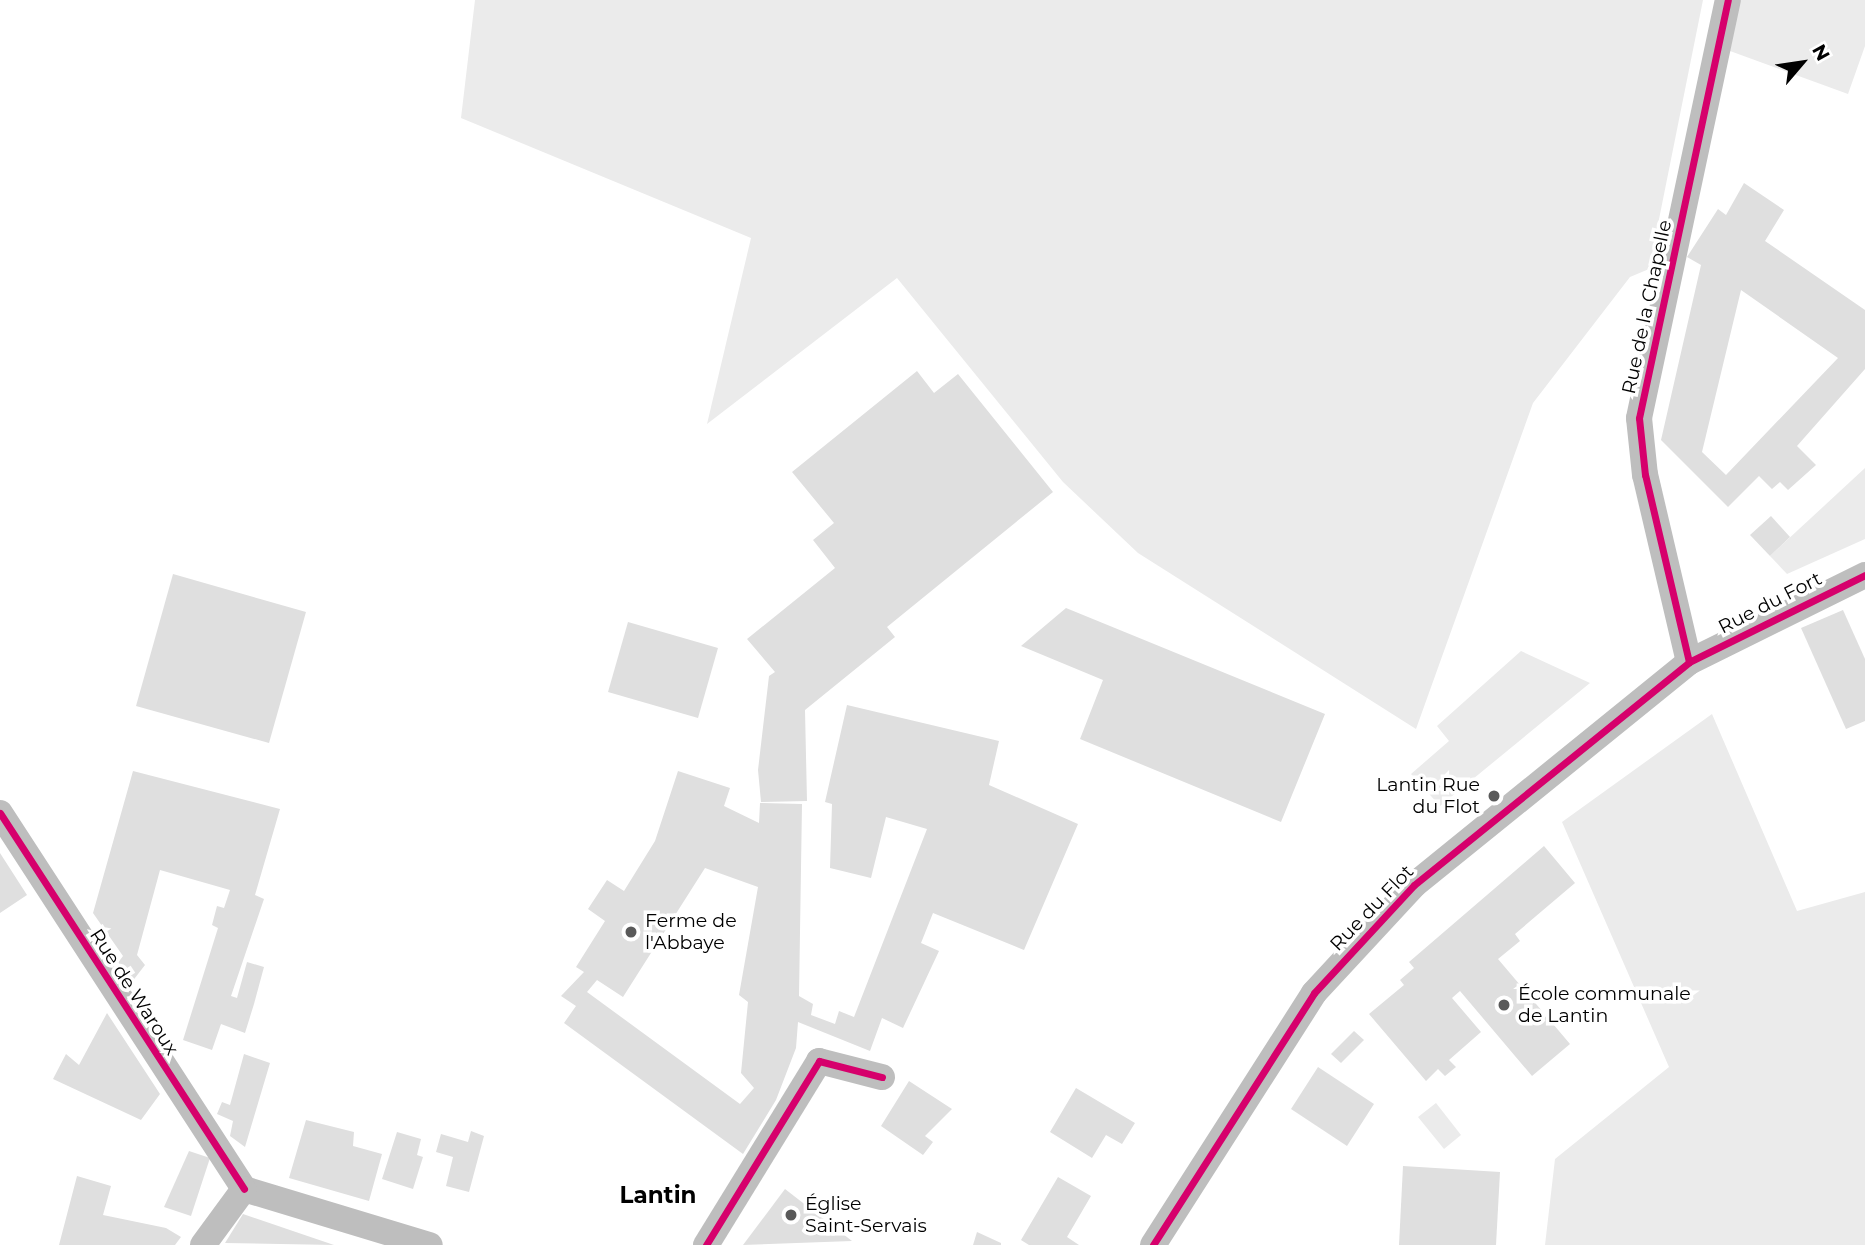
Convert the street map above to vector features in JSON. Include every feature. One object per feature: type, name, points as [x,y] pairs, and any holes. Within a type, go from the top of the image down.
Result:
[{"type":"street","name":"Rue de la Chapelle","points":[[1689,662],[1644,475],[1639,418],[1728,0]]},
{"type":"street","name":"Rue du Fort","points":[[1689,662],[1865,575]]},
{"type":"street","name":"Rue du Flot","points":[[1153,1245],[1314,993],[1367,932],[1566,758],[1689,662]]},
{"type":"street","name":"Rue de Waroux","points":[[0,813],[244,1189]]},
{"type":"street","points":[[706,1245],[819,1061],[882,1077]]},
{"type":"street","points":[[203,1245],[244,1189],[430,1245]]},
{"type":"shaded area","points":[[475,0],[1703,0],[1649,269],[1630,277],[1533,403],[1416,729],[1138,553],[1063,482],[897,278],[707,424],[751,238],[461,118]]},
{"type":"shaded area","points":[[1740,0],[1865,0],[1865,46],[1848,94],[1730,51]]},
{"type":"shaded area","points":[[1865,468],[1865,539],[1787,574],[1770,556]]},
{"type":"shaded area","points":[[1521,651],[1590,683],[1440,806],[1411,774],[1449,741],[1437,726]]},
{"type":"shaded area","points":[[1712,714],[1797,911],[1865,892],[1865,1245],[1545,1245],[1555,1159],[1669,1067],[1562,822]]},
{"type":"shaded area","points":[[1436,1103],[1461,1135],[1444,1149],[1418,1117]]},
{"type":"building","points":[[1744,183],[1784,210],[1765,241],[1865,310],[1865,369],[1797,446],[1816,465],[1788,490],[1780,482],[1772,489],[1759,476],[1728,507],[1661,440],[1701,265],[1687,257],[1718,209],[1726,215]],"holes":[[[1741,290],[1838,358],[1726,475],[1702,452]]]},
{"type":"building","points":[[917,371],[934,393],[958,374],[1053,492],[887,627],[895,637],[805,710],[807,801],[761,802],[758,770],[769,676],[775,672],[747,639],[835,568],[813,540],[834,523],[792,472]]},
{"type":"building","points":[[1771,516],[1790,537],[1770,556],[1750,535]]},
{"type":"building","points":[[173,574],[306,612],[269,743],[136,706]]},
{"type":"building","points":[[1066,608],[1325,714],[1281,822],[1080,739],[1103,680],[1021,646]]},
{"type":"building","points":[[1843,610],[1865,659],[1865,721],[1846,729],[1801,628]]},
{"type":"building","points":[[628,622],[718,648],[698,718],[608,692]]},
{"type":"building","name":"Ferme de l'Abbaye","points":[[847,705],[999,741],[989,785],[1078,824],[1024,950],[933,913],[921,943],[939,951],[903,1028],[882,1018],[870,1051],[798,1022],[796,1048],[776,1100],[743,1154],[564,1023],[576,1006],[561,996],[584,972],[576,967],[605,921],[588,909],[607,880],[624,891],[655,841],[678,771],[730,788],[724,806],[759,823],[760,803],[802,804],[799,996],[813,1004],[811,1015],[835,1024],[839,1011],[854,1017],[927,829],[886,817],[871,878],[830,868],[832,804],[825,802]],"holes":[[[705,868],[758,887],[739,995],[748,1002],[741,1073],[754,1088],[740,1104],[587,992],[597,980],[623,997]]]},
{"type":"building","points":[[133,771],[280,809],[255,895],[264,899],[231,996],[237,998],[247,962],[264,967],[254,1004],[245,1033],[221,1024],[212,1050],[183,1040],[218,928],[212,925],[217,906],[224,908],[230,890],[160,870],[137,955],[145,965],[128,987],[114,968],[123,956],[93,913]]},
{"type":"building","points":[[1544,846],[1575,883],[1515,934],[1520,941],[1498,959],[1570,1044],[1532,1076],[1460,991],[1452,998],[1481,1032],[1449,1060],[1456,1067],[1445,1076],[1438,1069],[1426,1081],[1369,1014],[1404,985],[1400,980],[1414,968],[1409,962]]},
{"type":"building","points":[[0,853],[27,895],[0,913]]},
{"type":"building","points":[[107,1013],[160,1094],[141,1120],[53,1079],[66,1054],[79,1065]]},
{"type":"building","points":[[1354,1031],[1364,1040],[1341,1063],[1331,1054]]},
{"type":"building","points":[[244,1054],[270,1063],[245,1147],[230,1136],[233,1121],[217,1114],[222,1102],[230,1105]]},
{"type":"building","points":[[1318,1067],[1374,1104],[1347,1146],[1291,1109]]},
{"type":"building","points":[[909,1081],[952,1109],[925,1136],[933,1142],[923,1155],[881,1126]]},
{"type":"building","points":[[1076,1088],[1135,1123],[1122,1144],[1106,1135],[1092,1158],[1050,1132]]},
{"type":"building","points":[[306,1120],[354,1132],[353,1146],[382,1154],[369,1201],[289,1178]]},
{"type":"building","points":[[471,1131],[484,1136],[469,1192],[446,1186],[453,1157],[436,1152],[441,1134],[468,1142]]},
{"type":"building","points":[[397,1132],[421,1139],[417,1155],[423,1157],[413,1189],[382,1179]]},
{"type":"building","points":[[189,1151],[210,1158],[191,1216],[164,1207]]},
{"type":"building","points":[[1403,1166],[1500,1172],[1496,1245],[1399,1245]]},
{"type":"building","points":[[77,1176],[111,1186],[103,1215],[166,1228],[181,1237],[175,1245],[59,1245]]},
{"type":"building","points":[[1058,1177],[1091,1196],[1067,1237],[1079,1245],[1029,1245],[1021,1240]]},
{"type":"building","name":"Église Saint-Servais","points":[[785,1189],[852,1241],[743,1245]]},
{"type":"building","points":[[243,1214],[334,1245],[225,1243]]},
{"type":"building","points":[[977,1232],[1001,1243],[1001,1245],[973,1245]]},
{"type":"cycle path","points":[[1689,662],[1645,475],[1639,418],[1728,0]]},
{"type":"cycle path","points":[[1153,1245],[1314,993],[1414,885],[1689,662],[1865,575]]},
{"type":"cycle path","points":[[0,813],[244,1189]]},
{"type":"cycle path","points":[[706,1245],[819,1061],[882,1077]]},
{"type":"place","name":"Lantin Rue du Flot","points":[[1494,796]]},
{"type":"place","name":"Ferme de l'Abbaye","points":[[631,932]]},
{"type":"place","name":"École communale de Lantin","points":[[1504,1005]]},
{"type":"place","name":"Église Saint-Servais","points":[[791,1215]]},
{"type":"district","name":"Lantin","points":[[658,1195]]}]
